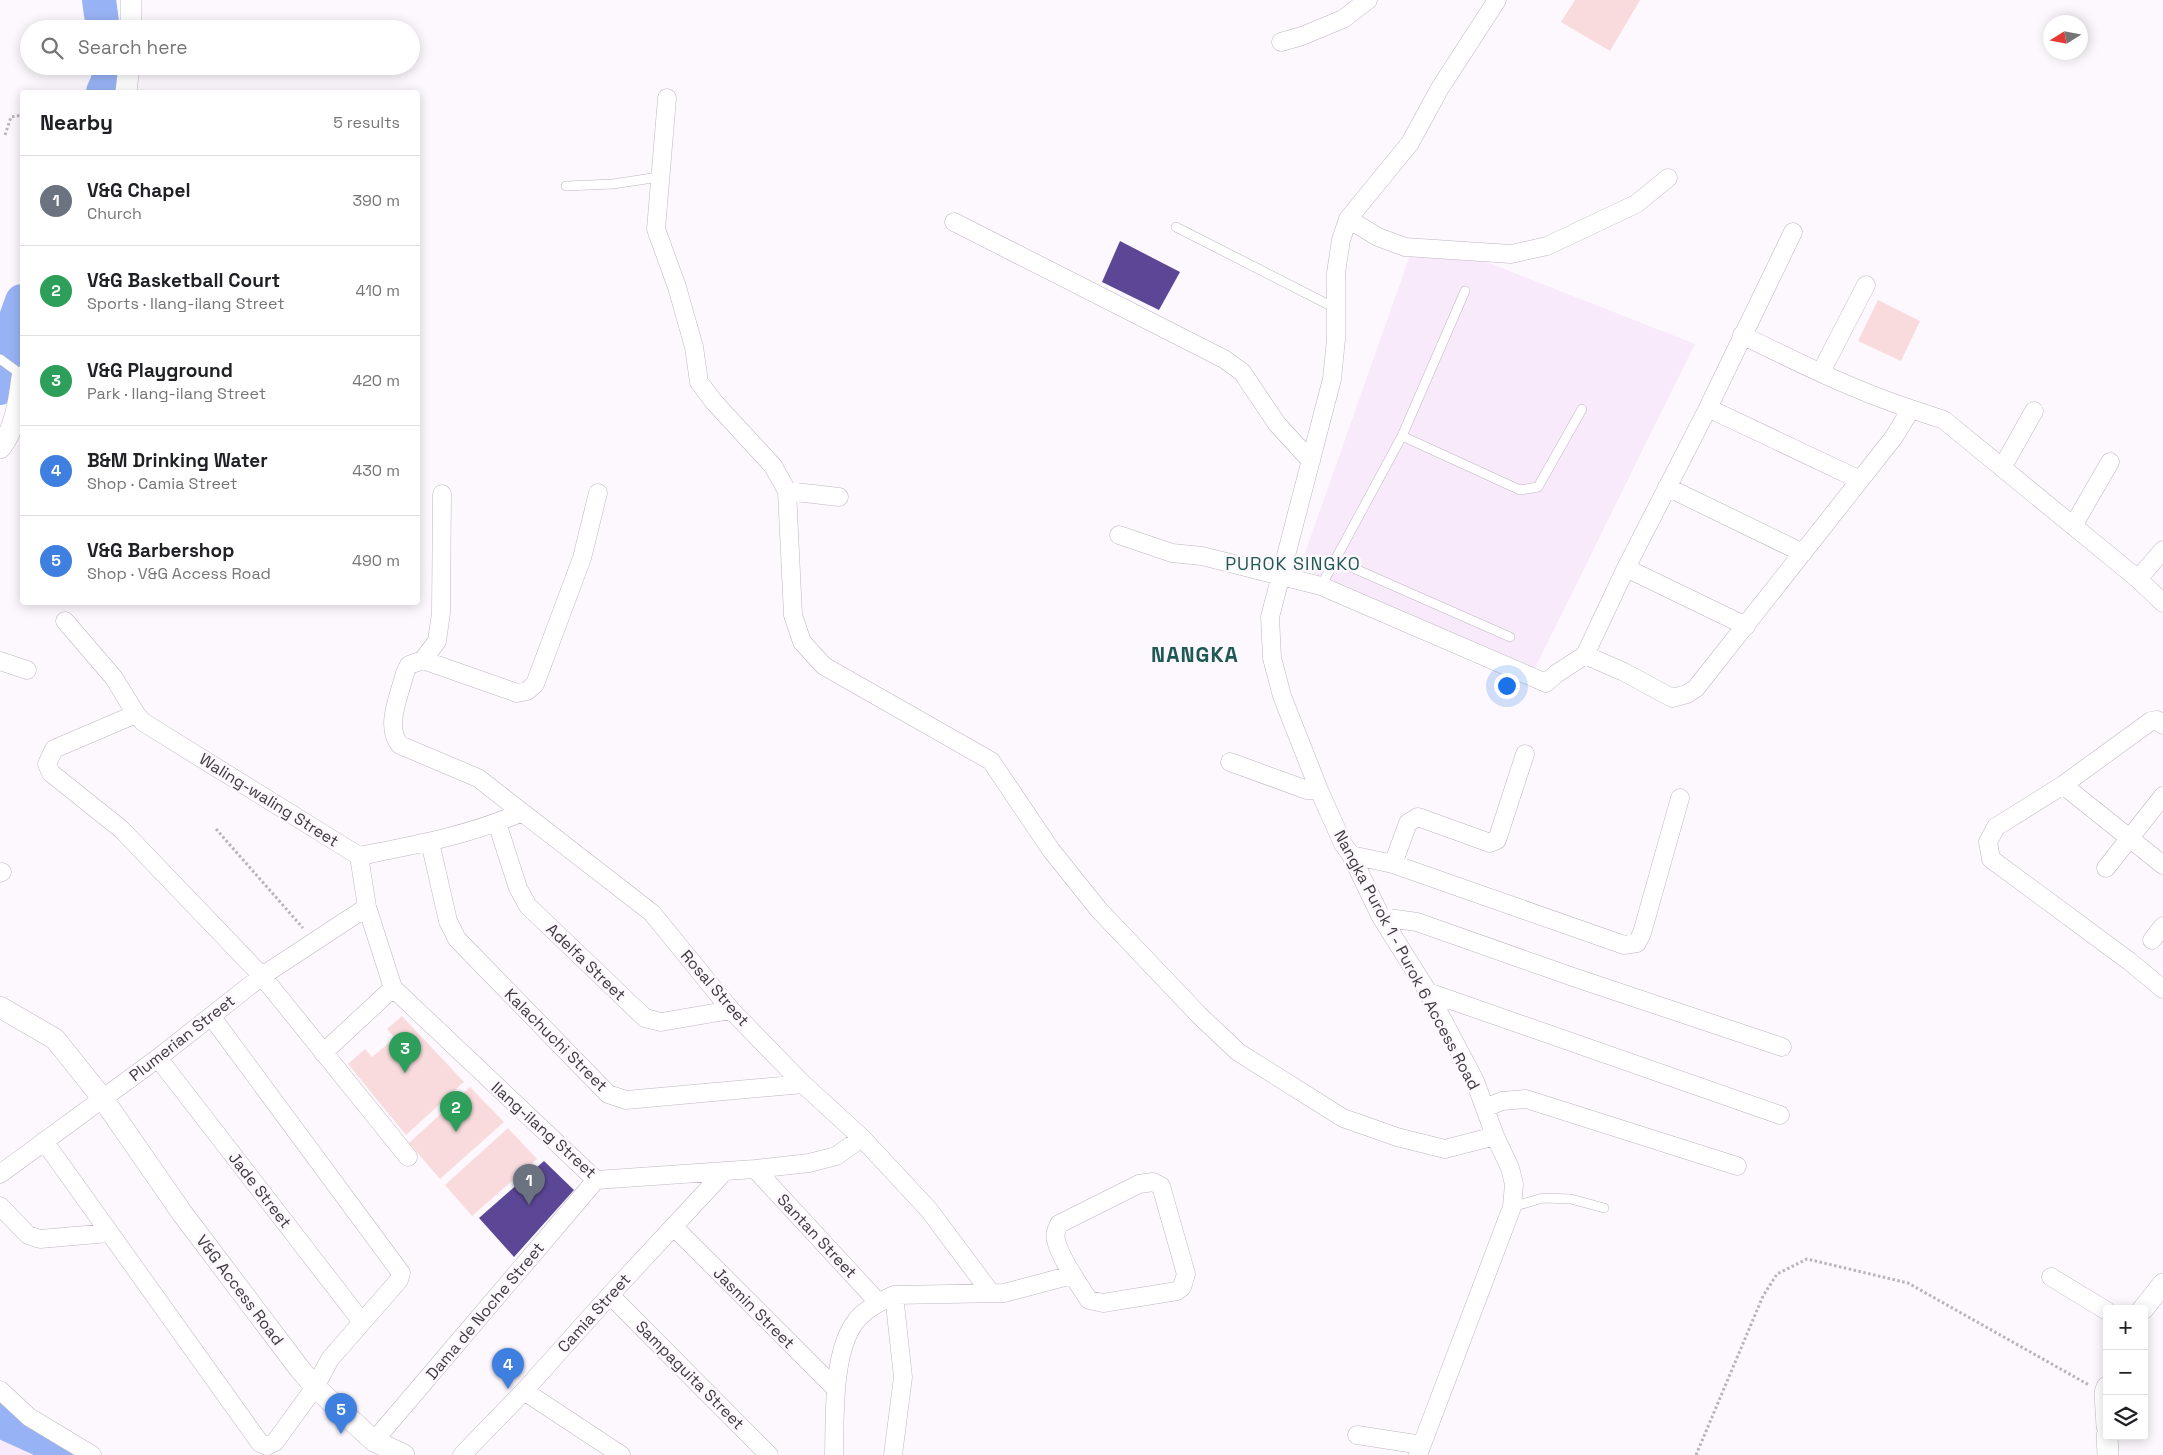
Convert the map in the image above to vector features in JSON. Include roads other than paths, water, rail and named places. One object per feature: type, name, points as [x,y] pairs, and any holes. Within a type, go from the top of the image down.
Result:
[{"type":"street","points":[[131,0],[131,20]]},
{"type":"street","points":[[1281,42],[1302,36],[1343,19],[1368,0]]},
{"type":"street","name":"Nangka Purok 1 - Purok 6 Access Road","points":[[1420,1450],[1512,1207],[1514,1184],[1510,1168],[1495,1136],[1475,1081],[1428,992],[1381,917],[1351,855],[1343,844],[1319,790],[1282,696],[1272,658],[1270,617],[1332,379],[1336,339],[1336,273],[1341,240],[1348,219],[1410,143],[1440,88],[1497,0]]},
{"type":"street","points":[[126,90],[128,75]]},
{"type":"street","points":[[667,98],[656,229],[677,287],[694,348],[699,382],[714,402],[773,466],[788,491],[793,615],[802,642],[824,666],[992,762],[1051,850],[1099,910],[1198,1015],[1231,1046],[1343,1118],[1396,1137],[1444,1149],[1495,1136]]},
{"type":"street","points":[[1348,219],[1378,238],[1405,247],[1512,254],[1547,246],[1636,204],[1668,178]]},
{"type":"street","points":[[954,222],[1224,359],[1242,372],[1277,424],[1311,461]]},
{"type":"street","points":[[1119,535],[1172,554],[1202,556],[1321,586],[1546,683],[1556,674],[1585,656],[1626,568],[1708,408],[1793,232]]},
{"type":"street","points":[[1821,372],[1866,285]]},
{"type":"street","points":[[1742,335],[1890,402],[1944,420],[2138,580],[2163,603]]},
{"type":"street","points":[[0,448],[6,441],[18,405],[20,384]]},
{"type":"street","points":[[1708,408],[1860,480]]},
{"type":"street","points":[[1585,656],[1624,672],[1672,698],[1680,697],[1696,688],[1894,437],[1911,409]]},
{"type":"street","points":[[2002,468],[2034,411]]},
{"type":"street","points":[[2073,526],[2110,462]]},
{"type":"street","points":[[1667,487],[1804,553]]},
{"type":"street","points":[[788,491],[839,497]]},
{"type":"street","points":[[442,494],[441,613],[437,641],[423,660],[517,693],[527,691],[535,684],[582,558],[598,493]]},
{"type":"street","points":[[2138,580],[2163,550]]},
{"type":"street","points":[[1626,568],[1746,626]]},
{"type":"street","name":"Waling-waling Street","points":[[65,622],[114,678],[143,722],[359,856]]},
{"type":"street","name":"Rosal Street","points":[[423,660],[409,665],[405,672],[392,726],[394,738],[400,745],[478,778],[652,913],[731,1010],[803,1084],[862,1138],[929,1210],[992,1293]]},
{"type":"street","points":[[0,661],[27,670]]},
{"type":"street","points":[[136,714],[54,749],[48,764],[51,773],[121,829],[262,976],[408,1157]]},
{"type":"street","points":[[2163,725],[2157,720],[2151,721],[2062,785],[1996,827],[1988,842],[1991,858],[2129,961],[2163,989]]},
{"type":"street","points":[[1393,864],[1408,823],[1418,817],[1490,843],[1497,840],[1525,754]]},
{"type":"street","points":[[1230,762],[1306,790],[1319,790]]},
{"type":"street","points":[[2062,785],[2163,865]]},
{"type":"street","points":[[2106,868],[2163,796]]},
{"type":"street","points":[[1351,855],[1393,864],[1624,945],[1637,943],[1642,933],[1680,798]]},
{"type":"street","points":[[359,856],[430,842],[497,823],[522,812]]},
{"type":"street","name":"Adelfa Street","points":[[497,823],[518,888],[528,906],[645,1018],[661,1022],[731,1010]]},
{"type":"street","name":"Kalachuchi Street","points":[[430,842],[448,921],[457,939],[608,1094],[626,1100],[803,1084]]},
{"type":"street","name":"Ilang-ilang Street","points":[[359,856],[366,907],[393,988],[596,1180],[756,1169],[809,1163],[836,1156],[862,1138]]},
{"type":"street","name":"Plumerian Street","points":[[0,1174],[158,1058],[262,976],[366,907]]},
{"type":"street","points":[[1381,917],[1417,922],[1782,1047]]},
{"type":"street","points":[[2152,940],[2163,926]]},
{"type":"street","points":[[323,1053],[393,988]]},
{"type":"street","points":[[1428,992],[1780,1115]]},
{"type":"street","name":"V&G Access Road","points":[[0,1006],[55,1039],[103,1099],[182,1213],[299,1368],[369,1448],[404,1455]]},
{"type":"street","points":[[44,1141],[260,1442],[267,1446],[275,1442],[315,1387],[330,1359],[399,1280],[401,1273],[211,1016]]},
{"type":"street","name":"Jade Street","points":[[158,1058],[362,1322]]},
{"type":"street","points":[[1485,1108],[1502,1101],[1526,1099],[1737,1166]]},
{"type":"street","name":"Santan Street","points":[[756,1169],[886,1299]]},
{"type":"street","name":"Camia Street","points":[[462,1455],[725,1171]]},
{"type":"street","name":"Dama de Noche Street","points":[[369,1448],[596,1180]]},
{"type":"street","points":[[1153,1182],[1162,1186],[1186,1274],[1182,1287],[1177,1291],[1096,1303],[1089,1300],[1072,1275],[1056,1240],[1059,1224],[1139,1184],[1153,1182]]},
{"type":"street","points":[[0,1206],[28,1235],[40,1239],[109,1233]]},
{"type":"street","name":"Jasmin Street","points":[[674,1227],[835,1388]]},
{"type":"street","points":[[834,1455],[835,1388],[846,1339],[856,1320],[886,1299],[1004,1293],[1072,1275]]},
{"type":"street","points":[[2051,1277],[2103,1309]]},
{"type":"street","points":[[2146,1305],[2163,1284]]},
{"type":"street","name":"Sampaguita Street","points":[[610,1295],[769,1455]]},
{"type":"street","points":[[886,1299],[903,1377],[893,1455]]},
{"type":"street","points":[[0,1390],[29,1416],[92,1455]]},
{"type":"street","points":[[524,1390],[620,1455]]},
{"type":"street","points":[[1357,1435],[1420,1450]]},
{"type":"street","points":[[2107,1440],[2108,1455]]},
{"type":"lane","points":[[566,186],[613,184],[660,177]]},
{"type":"lane","points":[[1176,227],[1336,308]]},
{"type":"lane","points":[[1321,586],[1402,436],[1465,291]]},
{"type":"lane","points":[[0,358],[20,373]]},
{"type":"lane","points":[[1402,436],[1520,490],[1538,487],[1582,409]]},
{"type":"lane","points":[[1335,560],[1510,637]]},
{"type":"lane","points":[[1512,1207],[1543,1198],[1571,1199],[1604,1208]]},
{"type":"waterway","points":[[99,0],[102,20]]},
{"type":"waterway","points":[[104,90],[108,75]]},
{"type":"waterway","points":[[0,388],[5,362],[4,351],[20,307]]},
{"type":"waterway","points":[[0,1413],[9,1425],[75,1455]]},
{"type":"place","name":"V&G Playground","points":[[405,1073]]},
{"type":"place","name":"V&G Basketball Court","points":[[456,1132]]},
{"type":"place","name":"V&G Chapel","points":[[529,1205]]},
{"type":"place","name":"B&M Drinking Water","points":[[508,1389]]},
{"type":"place","name":"V&G Barbershop","points":[[341,1434]]},
{"type":"district","name":"PUROK SINGKO","points":[[1293,563]]},
{"type":"district","name":"NANGKA","points":[[1195,654]]}]
